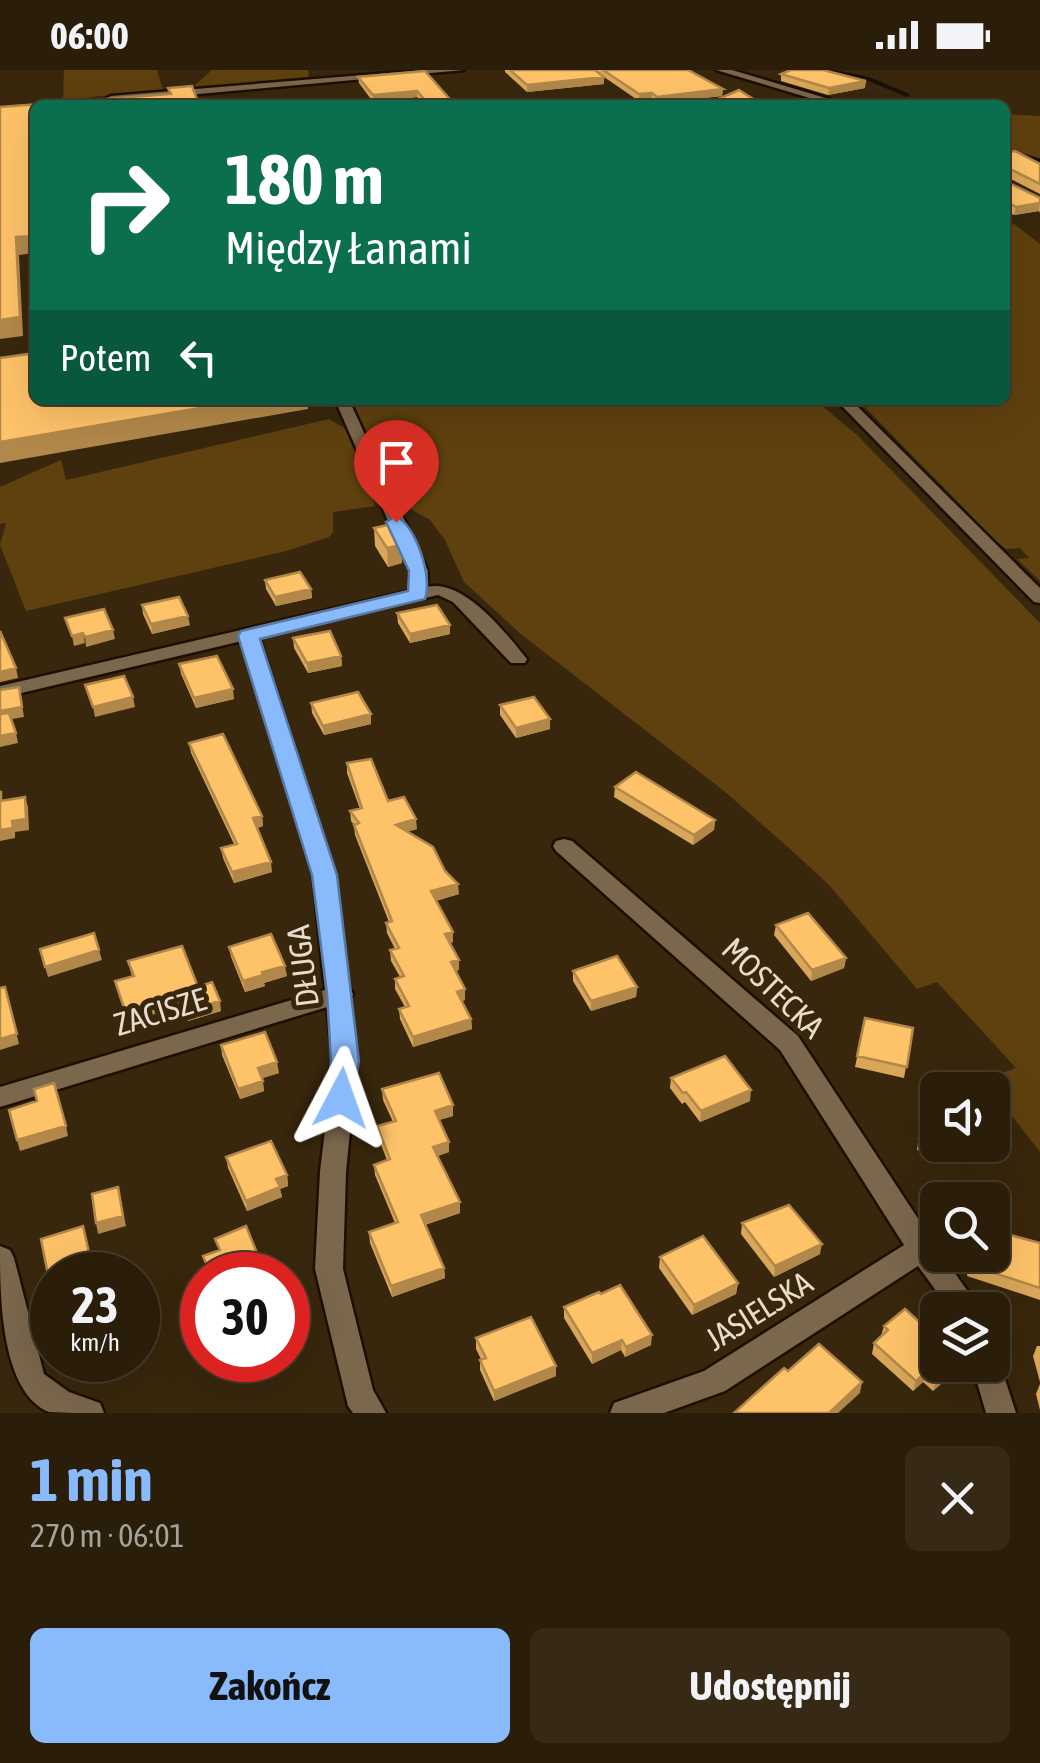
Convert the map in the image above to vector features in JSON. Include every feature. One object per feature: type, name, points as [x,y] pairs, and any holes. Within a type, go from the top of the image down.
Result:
[{"type":"street","points":[[96,100],[459,70]]},
{"type":"street","points":[[721,70],[826,100]]},
{"type":"street","points":[[196,91],[200,100]]},
{"type":"street","points":[[344,405],[418,571],[418,594]]},
{"type":"street","points":[[848,405],[1040,598]]},
{"type":"street","points":[[0,692],[440,589],[452,593],[518,659]]},
{"type":"street","name":"DŁUGA","points":[[249,636],[324,875],[345,1061],[332,1172],[328,1269],[359,1396],[371,1413]]},
{"type":"street","name":"MOSTECKA","points":[[564,846],[789,1044],[920,1247]]},
{"type":"street","name":"ZACISZE","points":[[0,1098],[340,994]]},
{"type":"street","name":"JASIELSKA","points":[[625,1413],[714,1381],[920,1250]]},
{"type":"street","points":[[0,1258],[31,1382],[60,1403],[88,1413]]},
{"type":"street","name":"MOSTECKA","points":[[938,1272],[953,1292]]},
{"type":"street","points":[[992,1382],[1001,1413]]},
{"type":"shaded area","points":[[64,70],[157,70],[163,90],[63,100]]},
{"type":"shaded area","points":[[212,70],[308,70],[309,75],[306,80],[193,87]]},
{"type":"shaded area","points":[[1010,114],[1040,116],[1040,158],[1010,149]]},
{"type":"shaded area","points":[[1010,225],[1040,244],[1040,581],[1017,559],[1029,558],[1020,548],[1006,549],[995,540],[863,405],[1010,405]]},
{"type":"shaded area","points":[[351,405],[821,405],[857,435],[1040,623],[1040,1152],[1010,1113],[1010,1072],[1005,1072],[1016,1068],[937,982],[917,989],[830,886],[789,848],[724,791],[522,635],[464,582],[445,540],[430,520],[391,498]]},
{"type":"shaded area","points":[[329,419],[348,430],[375,506],[333,512],[333,532],[329,537],[286,551],[26,611],[0,545],[6,523],[0,524],[0,487],[61,460],[66,480]]},
{"type":"building","points":[[510,70],[595,70],[604,77],[527,85]]},
{"type":"building","points":[[603,70],[688,70],[723,89],[657,97],[652,93],[639,94]]},
{"type":"building","points":[[791,70],[823,70],[866,81],[829,88],[781,74]]},
{"type":"building","points":[[425,71],[451,100],[425,100],[417,91],[373,95],[358,77]]},
{"type":"building","points":[[192,86],[197,100],[92,100],[171,94],[168,88]]},
{"type":"building","points":[[739,90],[755,100],[716,100]]},
{"type":"building","points":[[30,105],[30,236],[16,237],[20,317],[0,320],[0,107]]},
{"type":"building","points":[[1010,152],[1040,164],[1040,184],[1010,169]]},
{"type":"building","points":[[1010,183],[1040,198],[1040,203],[1016,207],[1010,203]]},
{"type":"building","points":[[30,354],[30,405],[218,405],[0,442],[0,358]]},
{"type":"building","points":[[392,524],[402,545],[387,548],[374,528]]},
{"type":"building","points":[[300,572],[311,589],[275,597],[265,580]]},
{"type":"building","points":[[179,597],[188,616],[151,624],[142,605]]},
{"type":"building","points":[[437,605],[450,625],[410,634],[397,613]]},
{"type":"building","points":[[104,609],[113,630],[72,636],[65,618]]},
{"type":"building","points":[[0,631],[16,668],[0,672]]},
{"type":"building","points":[[330,631],[341,656],[307,663],[293,638]]},
{"type":"building","points":[[217,656],[233,689],[194,698],[179,664]]},
{"type":"building","points":[[124,676],[133,697],[93,707],[85,685]]},
{"type":"building","points":[[19,687],[22,707],[0,711],[0,690]]},
{"type":"building","points":[[358,692],[371,714],[323,726],[311,703]]},
{"type":"building","points":[[534,697],[550,719],[516,728],[500,705]]},
{"type":"building","points":[[9,713],[16,733],[0,736],[0,714]]},
{"type":"building","points":[[223,734],[262,816],[253,818],[271,862],[232,872],[221,848],[237,844],[189,743]]},
{"type":"building","points":[[371,759],[388,801],[404,797],[416,819],[396,825],[433,847],[445,871],[458,884],[431,891],[453,932],[445,934],[459,960],[451,962],[465,989],[457,992],[471,1019],[413,1037],[399,1009],[409,1006],[395,979],[404,976],[390,950],[399,948],[386,923],[392,921],[354,825],[359,823],[350,811],[362,808],[347,763]]},
{"type":"building","points":[[636,772],[715,820],[694,835],[615,787]]},
{"type":"building","points":[[0,792],[1,801],[25,797],[26,819],[12,821],[13,828],[0,830]]},
{"type":"building","points":[[808,913],[846,958],[812,970],[776,925]]},
{"type":"building","points":[[94,933],[99,950],[45,967],[40,949]]},
{"type":"building","points":[[271,934],[285,966],[243,981],[229,947]]},
{"type":"building","points":[[182,946],[198,987],[212,982],[220,1001],[186,1011],[180,995],[125,1011],[115,981],[134,976],[128,961]]},
{"type":"building","points":[[617,956],[637,987],[591,1001],[573,971]]},
{"type":"building","points":[[5,987],[17,1034],[0,1039],[0,988]]},
{"type":"building","points":[[865,1018],[913,1028],[907,1067],[857,1056]]},
{"type":"building","points":[[265,1032],[277,1062],[258,1068],[263,1081],[238,1089],[221,1045]]},
{"type":"building","points":[[725,1056],[751,1090],[701,1111],[671,1078]]},
{"type":"building","points":[[439,1073],[453,1105],[435,1111],[449,1142],[433,1147],[460,1202],[421,1215],[444,1268],[391,1286],[369,1232],[398,1222],[374,1165],[390,1159],[377,1126],[396,1121],[382,1089]]},
{"type":"building","points":[[54,1083],[66,1126],[17,1140],[9,1110],[37,1101],[34,1089]]},
{"type":"building","points":[[271,1141],[287,1175],[276,1179],[280,1187],[246,1201],[226,1157]]},
{"type":"building","points":[[118,1187],[123,1216],[96,1223],[92,1194]]},
{"type":"building","points":[[789,1205],[822,1244],[775,1266],[742,1223]]},
{"type":"building","points":[[83,1226],[89,1252],[44,1252],[41,1239]]},
{"type":"building","points":[[246,1226],[257,1252],[214,1252],[220,1250],[215,1239]]},
{"type":"building","points":[[1010,1235],[1040,1243],[1040,1288],[991,1272],[1010,1272]]},
{"type":"building","points":[[703,1236],[738,1283],[694,1305],[660,1257]]},
{"type":"building","points":[[620,1285],[652,1335],[626,1347],[622,1340],[592,1353],[564,1307]]},
{"type":"building","points":[[905,1309],[920,1323],[920,1377],[916,1381],[874,1343],[888,1330],[884,1326]]},
{"type":"building","points":[[531,1317],[556,1366],[494,1391],[480,1360],[486,1358],[476,1338]]},
{"type":"building","points":[[819,1344],[862,1382],[829,1413],[734,1413],[784,1368],[788,1371]]},
{"type":"waterway","points":[[825,70],[869,79],[907,95]]},
{"type":"waterway","points":[[1010,152],[1040,161]]},
{"type":"route","points":[[341,1098],[345,1061],[340,994],[324,875],[249,636],[418,594],[418,571],[396,522]]}]
